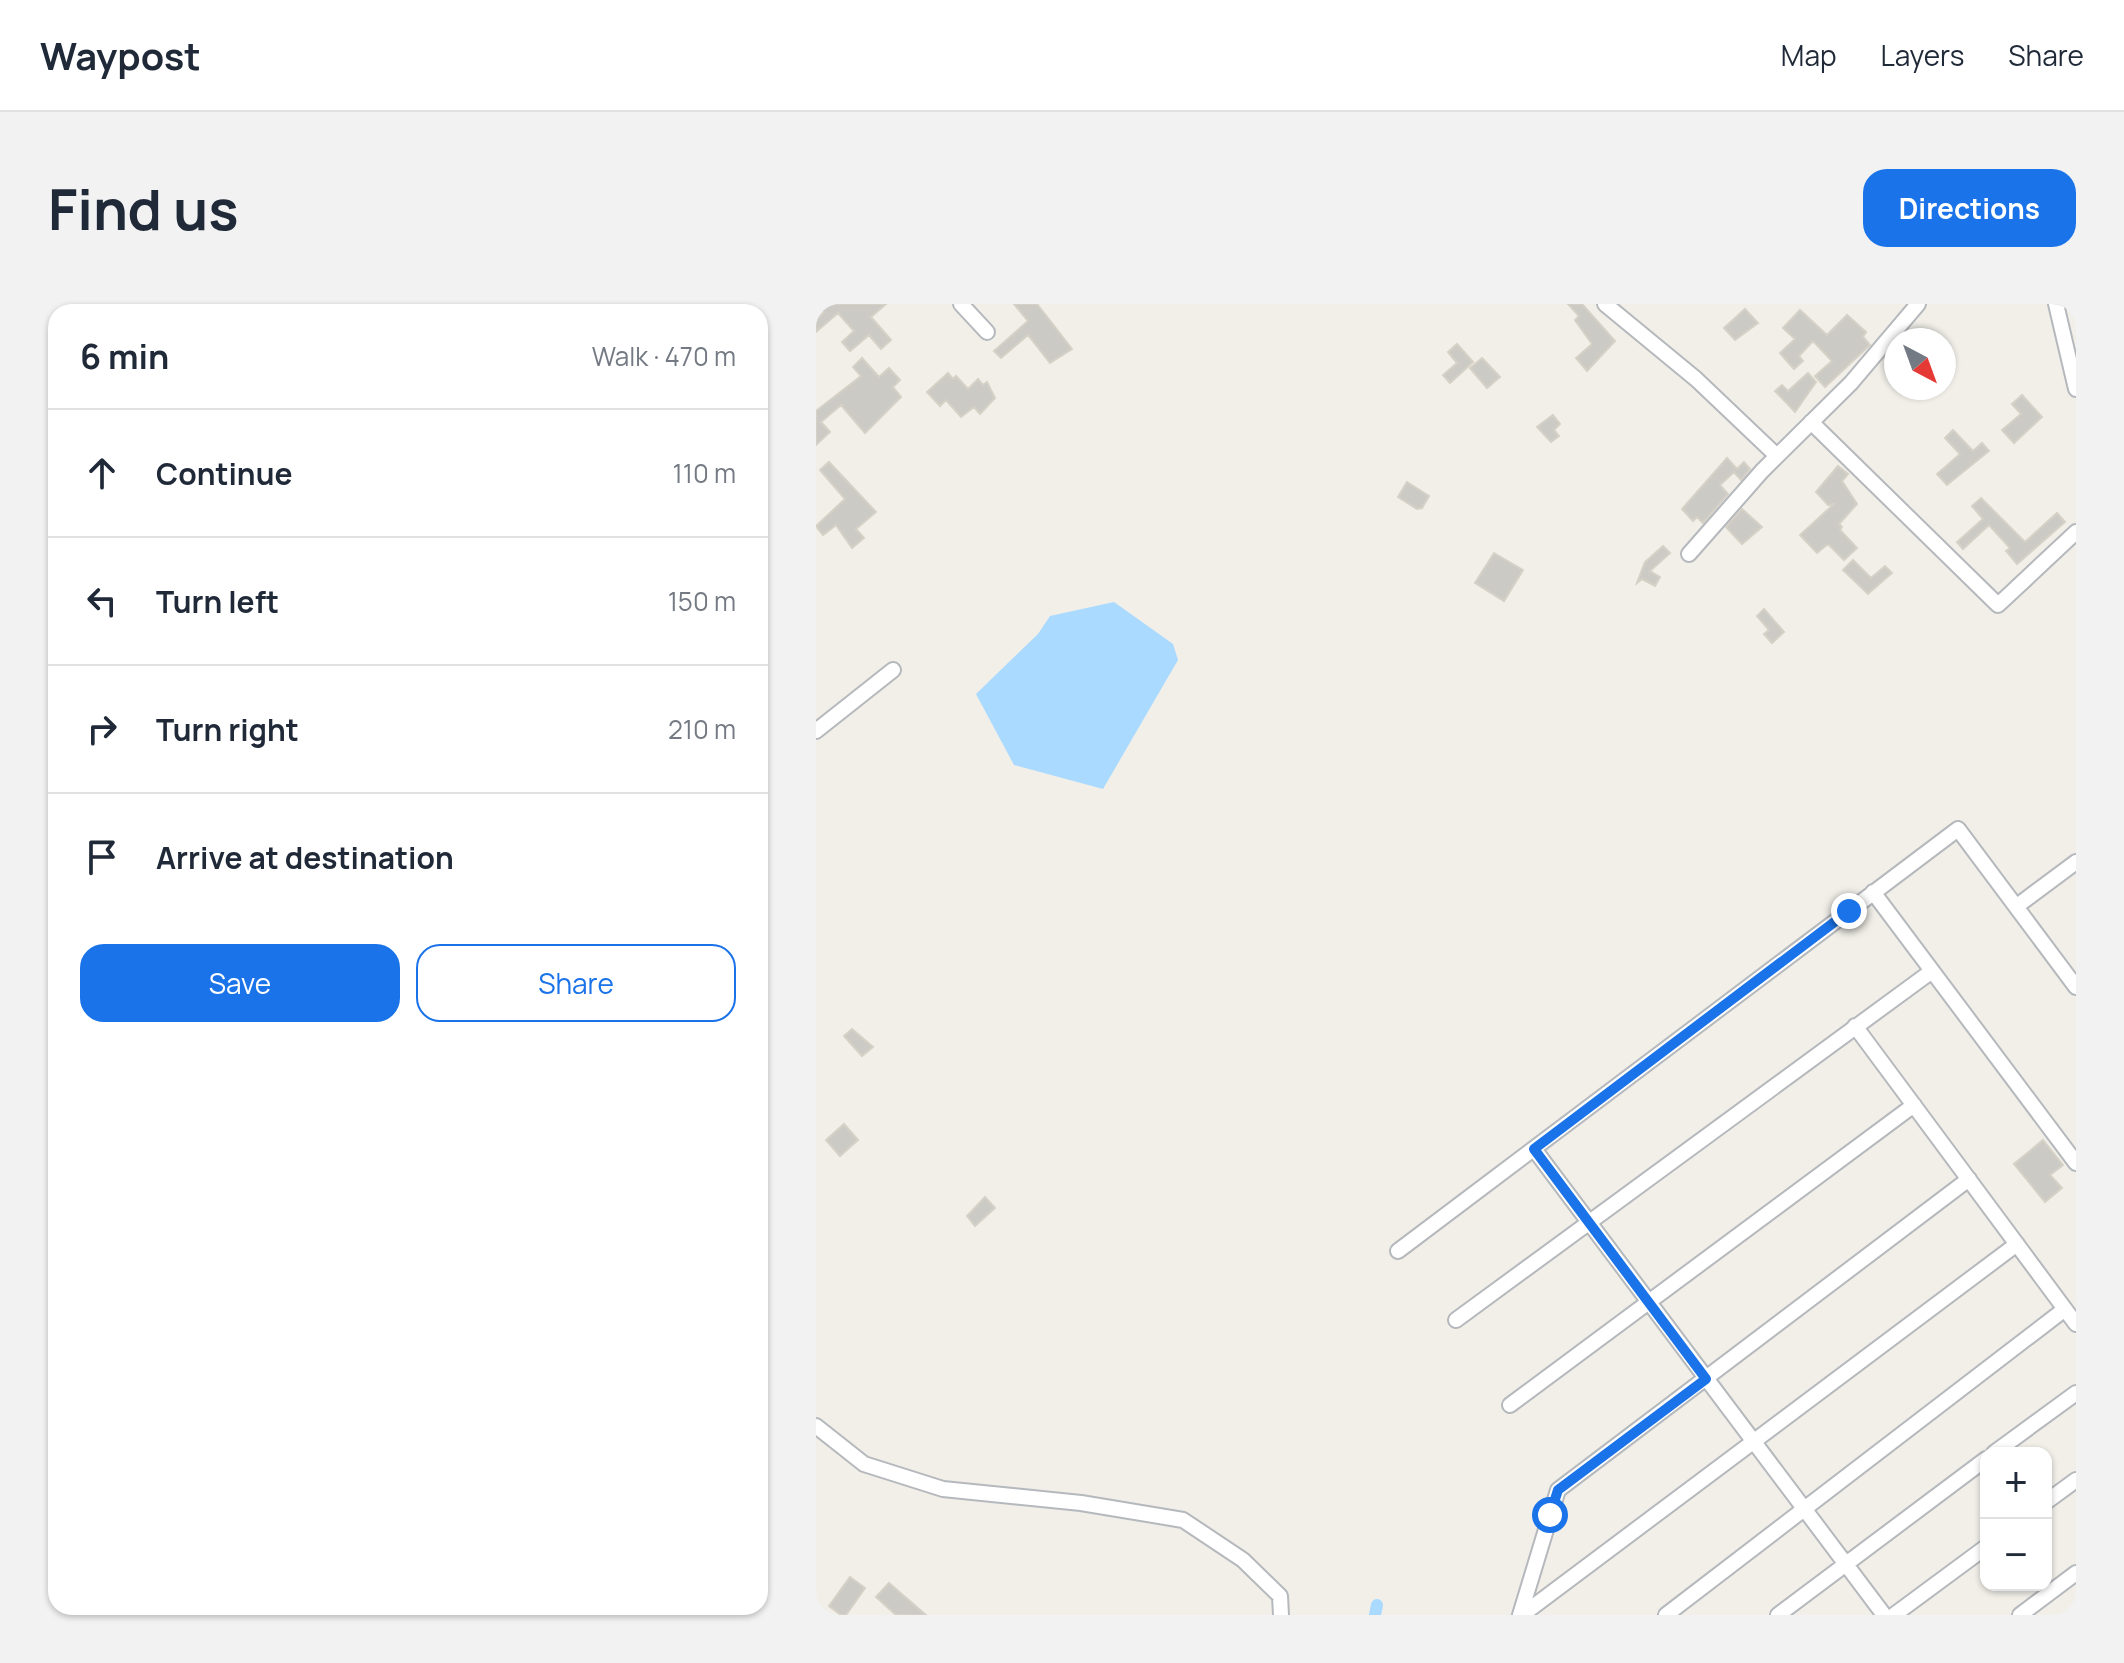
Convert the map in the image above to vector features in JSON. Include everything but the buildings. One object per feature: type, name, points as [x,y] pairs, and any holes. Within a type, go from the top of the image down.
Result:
[{"type":"street","points":[[961,304],[987,332]]},
{"type":"street","points":[[1605,304],[1696,379],[1777,456]]},
{"type":"street","points":[[1689,554],[1777,456],[1851,383],[1918,304]]},
{"type":"street","points":[[2056,304],[2076,389]]},
{"type":"street","points":[[1811,422],[1998,605],[2076,532]]},
{"type":"street","points":[[816,731],[893,670]]},
{"type":"street","points":[[1398,1251],[1958,829],[2075,984]]},
{"type":"street","points":[[2017,906],[2076,862]]},
{"type":"street","points":[[1873,892],[2076,1163]]},
{"type":"street","points":[[1456,1320],[1932,971]]},
{"type":"street","points":[[1855,1026],[2076,1324]]},
{"type":"street","points":[[1510,1405],[1914,1105]]},
{"type":"street","points":[[1534,1149],[1884,1615]]},
{"type":"street","points":[[1521,1615],[1558,1490],[1969,1179]]},
{"type":"street","points":[[1521,1615],[2017,1244]]},
{"type":"street","points":[[1666,1615],[2065,1309]]},
{"type":"street","points":[[2002,1447],[2076,1393]]},
{"type":"street","points":[[816,1426],[864,1464],[943,1489],[1081,1503],[1183,1520],[1243,1560],[1280,1596],[1281,1615]]},
{"type":"street","points":[[1778,1615],[1844,1562],[1980,1463]]},
{"type":"street","points":[[2052,1498],[2076,1480]]},
{"type":"street","points":[[1894,1615],[1980,1551]]},
{"type":"street","points":[[2020,1615],[2076,1573]]},
{"type":"water","points":[[1114,602],[1173,644],[1178,660],[1103,789],[1014,765],[976,694],[1038,634],[1050,616]]},
{"type":"waterway","points":[[1375,1615],[1377,1605]]},
{"type":"route","points":[[1550,1515],[1558,1490],[1706,1379],[1534,1149],[1849,911]]}]
